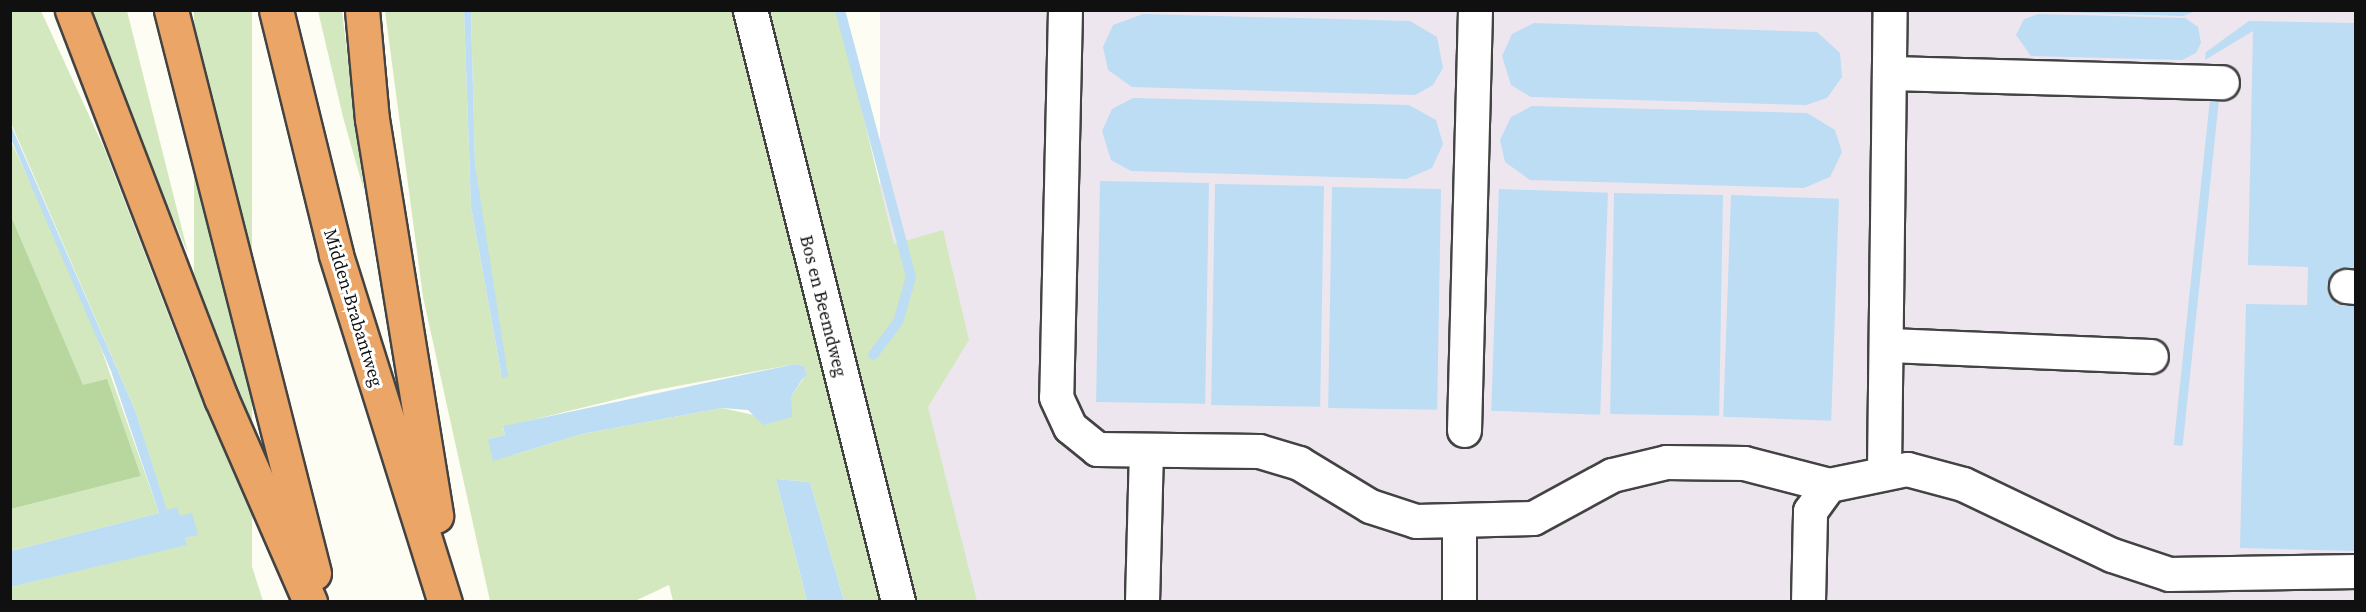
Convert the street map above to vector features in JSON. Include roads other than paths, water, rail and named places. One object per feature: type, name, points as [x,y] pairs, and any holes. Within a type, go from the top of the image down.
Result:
[{"type":"highway","points":[[72,10],[221,398],[310,602]]},
{"type":"highway","points":[[171,10],[322,602]]},
{"type":"highway","name":"Midden-Brabantweg","points":[[276,10],[336,255],[445,602]]},
{"type":"highway","points":[[362,10],[372,119],[450,602]]},
{"type":"street","name":"Bos en Beemdweg","points":[[750,10],[898,602]]},
{"type":"street","points":[[1065,10],[1056,397],[1070,427],[1097,449],[1259,452],[1299,463],[1392,515],[1460,521],[1533,518],[1612,474],[1666,462],[1774,468],[1829,485],[1884,470],[1906,469],[1963,484],[2112,555],[2169,574],[2355,571]]},
{"type":"street","points":[[1464,430],[1475,10]]},
{"type":"street","points":[[1884,470],[1888,345],[1890,10]]},
{"type":"street","points":[[1890,73],[2222,82]]},
{"type":"street","points":[[1888,345],[2151,356]]},
{"type":"street","points":[[1142,602],[1146,451]]},
{"type":"street","points":[[1808,602],[1810,511],[1829,485]]},
{"type":"street","points":[[1459,602],[1460,521]]},
{"type":"water","points":[[2196,10],[2183,16],[2030,11]]},
{"type":"water","points":[[464,11],[471,11],[475,164],[508,376],[502,378],[471,207]]},
{"type":"water","points":[[1143,14],[1410,21],[1437,37],[1443,68],[1433,85],[1415,95],[1132,87],[1108,70],[1103,47],[1113,25]]},
{"type":"water","points":[[2038,14],[2185,18],[2198,27],[2201,43],[2196,53],[2182,60],[2031,56],[2016,35],[2024,19]]},
{"type":"water","points":[[2249,21],[2355,23],[2355,268],[2337,268],[2336,305],[2355,306],[2355,551],[2240,548],[2246,304],[2307,305],[2308,267],[2248,265],[2253,31],[2205,60],[2206,52]]},
{"type":"water","points":[[1534,23],[1817,32],[1840,53],[1842,77],[1827,98],[1806,105],[1531,97],[1511,85],[1502,56],[1512,34]]},
{"type":"water","points":[[1133,98],[1409,105],[1436,120],[1443,144],[1432,168],[1406,179],[1131,171],[1111,160],[1102,131],[1112,109]]},
{"type":"water","points":[[2210,99],[2219,100],[2183,446],[2174,445]]},
{"type":"water","points":[[1532,106],[1807,113],[1835,130],[1842,152],[1830,177],[1804,188],[1530,180],[1505,162],[1500,140],[1511,117]]},
{"type":"water","points":[[10,123],[135,410],[167,510],[177,507],[180,516],[192,513],[198,535],[185,538],[187,545],[11,587],[11,551],[159,513],[111,371],[11,139]]},
{"type":"water","points":[[1100,181],[1209,183],[1205,404],[1096,402]]},
{"type":"water","points":[[1215,184],[1324,186],[1320,407],[1211,405]]},
{"type":"water","points":[[1332,187],[1441,189],[1437,410],[1328,408]]},
{"type":"water","points":[[1499,189],[1608,193],[1600,415],[1491,411]]},
{"type":"water","points":[[1614,193],[1723,195],[1719,416],[1610,414]]},
{"type":"water","points":[[1731,195],[1839,199],[1831,421],[1723,417]]},
{"type":"water","points":[[795,364],[804,366],[807,376],[799,379],[803,378],[791,397],[792,417],[763,425],[748,410],[722,408],[582,434],[493,461],[488,439],[505,435],[503,426]]},
{"type":"water","points":[[776,479],[810,482],[844,601],[807,601]]},
{"type":"waterway","points":[[840,10],[911,277],[898,322],[873,355]]}]
